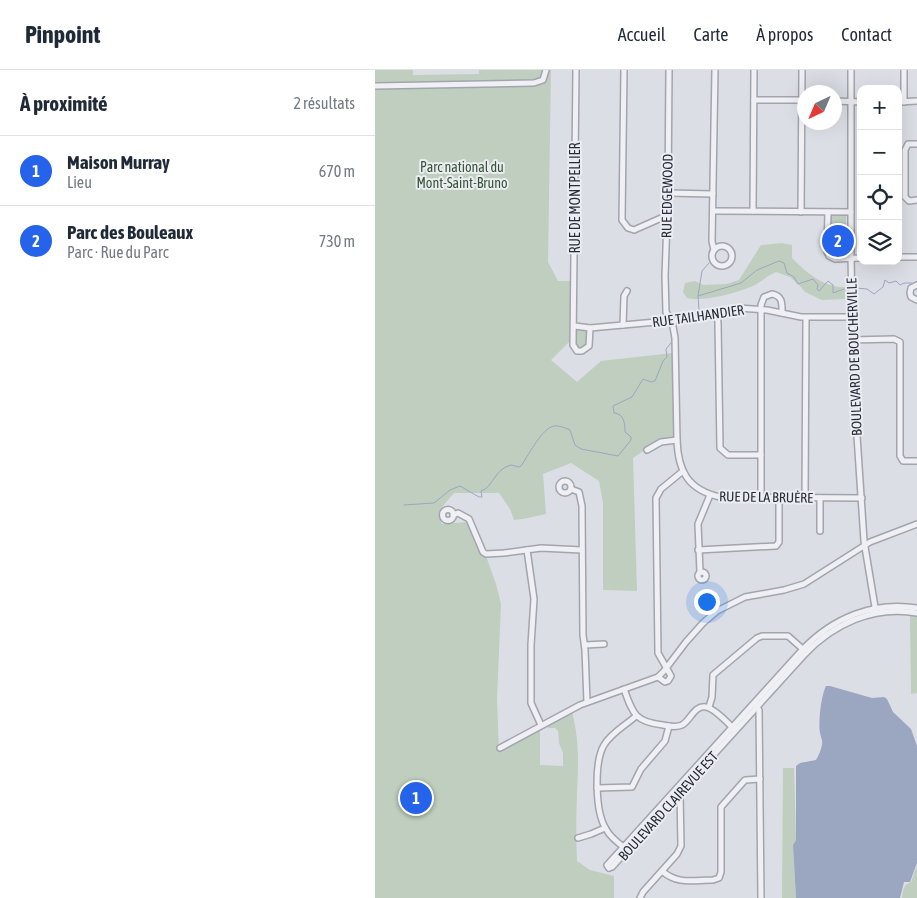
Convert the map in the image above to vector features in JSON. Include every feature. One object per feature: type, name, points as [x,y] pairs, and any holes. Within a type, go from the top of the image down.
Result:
[{"type":"street","points":[[375,86],[534,84],[543,80],[546,70]]},
{"type":"street","name":"RUE DE MONTPELLIER","points":[[576,70],[575,326],[573,345],[580,352],[589,346],[590,328]]},
{"type":"street","points":[[624,70],[622,220],[627,228],[634,230],[667,215]]},
{"type":"street","name":"RUE EDGEWOOD","points":[[669,70],[665,276],[666,312],[672,321]]},
{"type":"street","points":[[714,250],[712,241],[715,70]]},
{"type":"street","points":[[753,211],[754,70]]},
{"type":"street","points":[[802,70],[802,85]]},
{"type":"street","name":"BOULEVARD DE BOUCHERVILLE","points":[[851,70],[851,340],[865,545],[876,611]]},
{"type":"street","points":[[902,91],[904,70]]},
{"type":"street","points":[[754,100],[797,100]]},
{"type":"street","points":[[842,101],[857,102]]},
{"type":"street","points":[[902,102],[917,102]]},
{"type":"street","points":[[801,212],[802,130]]},
{"type":"street","points":[[917,144],[908,144],[905,148],[906,199],[909,201],[917,200]]},
{"type":"street","points":[[668,193],[713,194]]},
{"type":"street","points":[[713,211],[851,212]]},
{"type":"street","points":[[828,212],[828,255],[834,259],[857,258]]},
{"type":"street","points":[[902,257],[917,257]]},
{"type":"street","points":[[917,285],[913,286],[910,293],[911,297],[917,300]]},
{"type":"street","points":[[623,325],[624,296],[627,291]]},
{"type":"street","points":[[761,498],[761,309],[763,298],[768,294],[774,294],[779,297],[781,300],[781,313]]},
{"type":"street","name":"RUE TAILHANDIER","points":[[575,326],[590,328],[672,321],[717,314],[738,308],[761,309],[806,318],[851,317]]},
{"type":"street","points":[[717,314],[719,448],[728,455],[761,455]]},
{"type":"street","points":[[805,498],[806,318]]},
{"type":"street","points":[[657,677],[663,682],[668,681],[671,676],[658,652],[657,498],[661,489],[683,471],[678,461],[675,338],[672,321]]},
{"type":"street","points":[[851,340],[894,339],[901,343],[900,456],[902,460],[917,461]]},
{"type":"street","points":[[647,450],[661,442],[677,440]]},
{"type":"street","name":"RUE DE LA BRUÈRE","points":[[683,471],[694,485],[710,495],[720,497],[862,498]]},
{"type":"street","points":[[571,489],[579,492],[582,500],[583,635],[587,702]]},
{"type":"street","points":[[700,572],[698,550],[699,523],[710,495]]},
{"type":"street","points":[[698,550],[777,545],[779,498]]},
{"type":"street","points":[[820,531],[821,498]]},
{"type":"street","points":[[453,515],[458,513],[470,520],[483,552],[486,554],[545,548],[582,550]]},
{"type":"street","points":[[500,748],[587,702],[657,677],[667,668],[690,637],[717,611],[748,596],[801,585],[865,545],[917,524]]},
{"type":"street","points":[[527,550],[534,599],[531,645],[531,703],[541,725]]},
{"type":"street","name":"BOULEVARD CLAIREVUE EST","points":[[605,828],[625,849],[805,651],[825,636],[855,619],[876,611],[900,606],[917,608]]},
{"type":"street","name":"BOULEVARD CLAIREVUE EST","points":[[876,611],[917,613]]},
{"type":"street","points":[[709,707],[714,674],[757,638],[788,636],[805,651]]},
{"type":"street","points":[[585,645],[604,644]]},
{"type":"street","points":[[624,689],[636,716],[646,722],[680,726],[698,708],[704,706],[709,707],[734,729]]},
{"type":"street","points":[[755,705],[759,710],[761,898]]},
{"type":"street","points":[[578,838],[605,828],[597,788],[599,762],[608,740],[636,716]]},
{"type":"street","points":[[597,788],[629,788],[633,786],[641,769],[665,741],[669,726]]},
{"type":"street","points":[[662,871],[677,880],[718,879],[721,874],[721,807],[745,780],[760,779]]},
{"type":"street","points":[[640,898],[643,892],[677,854],[681,846],[678,790]]},
{"type":"green space","name":"Parc national du Mont-Saint-Bruno","points":[[375,70],[413,70],[413,75],[479,74],[479,70],[551,70],[548,262],[558,281],[571,281],[569,342],[551,360],[577,382],[601,361],[672,353],[674,436],[661,439],[633,458],[637,591],[603,590],[603,503],[599,481],[571,463],[543,474],[546,514],[514,520],[510,509],[499,493],[454,493],[442,507],[440,515],[442,524],[468,522],[486,556],[501,604],[497,699],[499,752],[540,729],[540,765],[563,766],[563,753],[559,743],[558,731],[555,728],[548,728],[547,725],[572,712],[578,754],[577,861],[590,870],[614,876],[614,898],[375,898]]},
{"type":"green space","points":[[833,214],[844,214],[846,216],[846,256],[834,257],[830,253],[831,216]]},
{"type":"green space","points":[[782,243],[792,245],[792,258],[816,278],[830,285],[846,287],[845,299],[822,300],[805,292],[790,277],[776,272],[753,286],[720,296],[694,299],[687,298],[683,292],[685,283],[695,281],[703,285],[727,284],[739,280],[761,245]]},
{"type":"green space","points":[[575,326],[590,328],[587,349],[575,349]]},
{"type":"green space","points":[[910,615],[917,616],[917,693],[911,694]]},
{"type":"green space","points":[[783,768],[794,768],[796,840],[793,845],[796,898],[782,898]]},
{"type":"green space","points":[[917,865],[917,898],[902,898],[904,888],[911,882]]},
{"type":"water","points":[[826,686],[872,698],[884,697],[887,699],[893,712],[911,729],[917,746],[917,863],[910,882],[904,882],[900,898],[796,898],[793,845],[796,840],[796,766],[800,763],[816,760],[820,751],[822,742],[819,729],[820,717]]},
{"type":"waterway","points":[[699,310],[698,296],[741,283],[757,270],[779,261],[784,263],[787,273],[794,277],[798,284],[813,279],[818,285],[817,289],[819,291],[828,281],[833,285],[833,293],[844,289]]},
{"type":"waterway","points":[[698,296],[702,271],[709,263]]},
{"type":"waterway","points":[[856,288],[867,289],[874,294],[883,287],[885,280],[889,283],[896,281],[900,285],[912,283]]},
{"type":"waterway","points":[[404,505],[434,503],[450,490],[460,486],[482,497],[481,491],[488,486],[497,474],[505,467],[511,465],[521,466],[543,434],[553,426],[570,430],[575,445],[581,449],[618,456],[631,440],[631,437],[625,432],[623,419],[620,415],[614,413],[613,406],[632,397],[643,379],[651,382],[655,381],[663,361],[667,357],[666,349],[671,343]]},
{"type":"place","name":"Parc des Bouleaux","points":[[838,241]]},
{"type":"place","name":"Maison Murray","points":[[416,798]]}]
